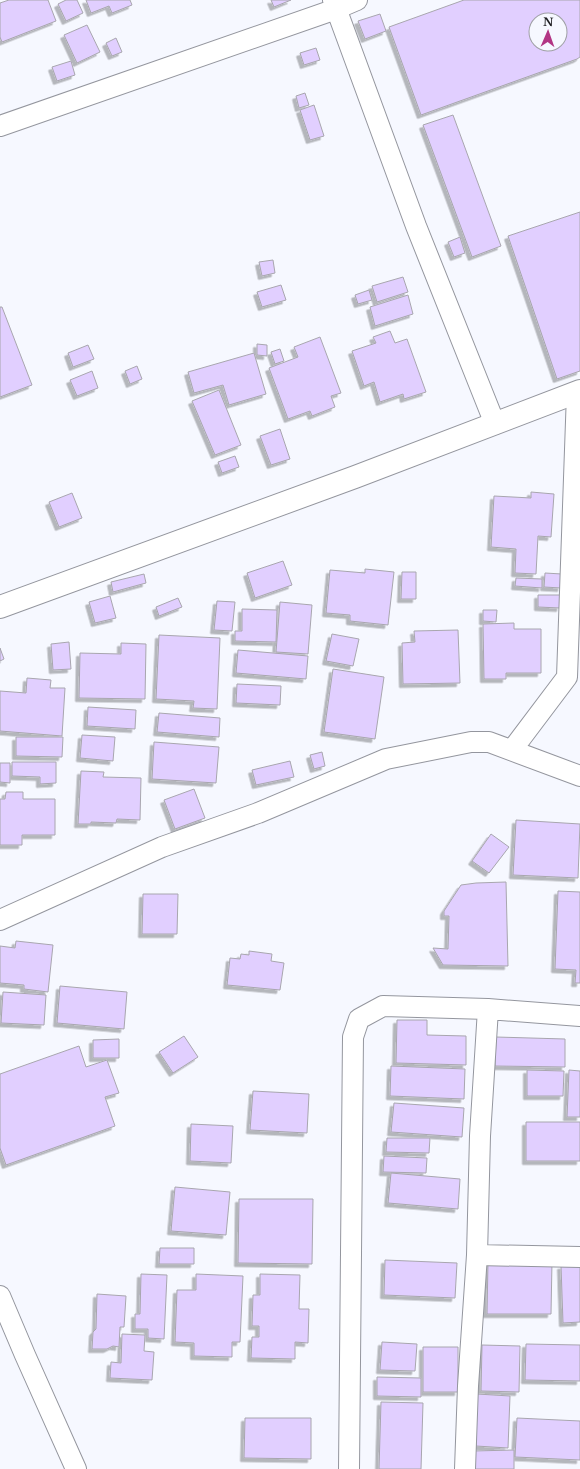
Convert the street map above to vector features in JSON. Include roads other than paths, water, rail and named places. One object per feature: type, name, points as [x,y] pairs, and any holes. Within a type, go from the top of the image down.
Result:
[{"type":"street","points":[[0,126],[334,4],[357,0]]},
{"type":"street","points":[[334,4],[416,226],[495,424]]},
{"type":"street","points":[[0,607],[348,479],[578,392],[567,677],[512,750]]},
{"type":"street","points":[[0,920],[162,847],[258,813],[386,759],[471,742],[489,742],[580,776]]},
{"type":"street","points":[[349,1469],[353,1037],[359,1019],[383,1006],[488,1009],[580,1016]]},
{"type":"street","points":[[465,1469],[468,1386],[477,1255],[480,1136],[488,1009]]},
{"type":"street","points":[[477,1255],[580,1258]]},
{"type":"street","points":[[0,1296],[76,1469]]}]
